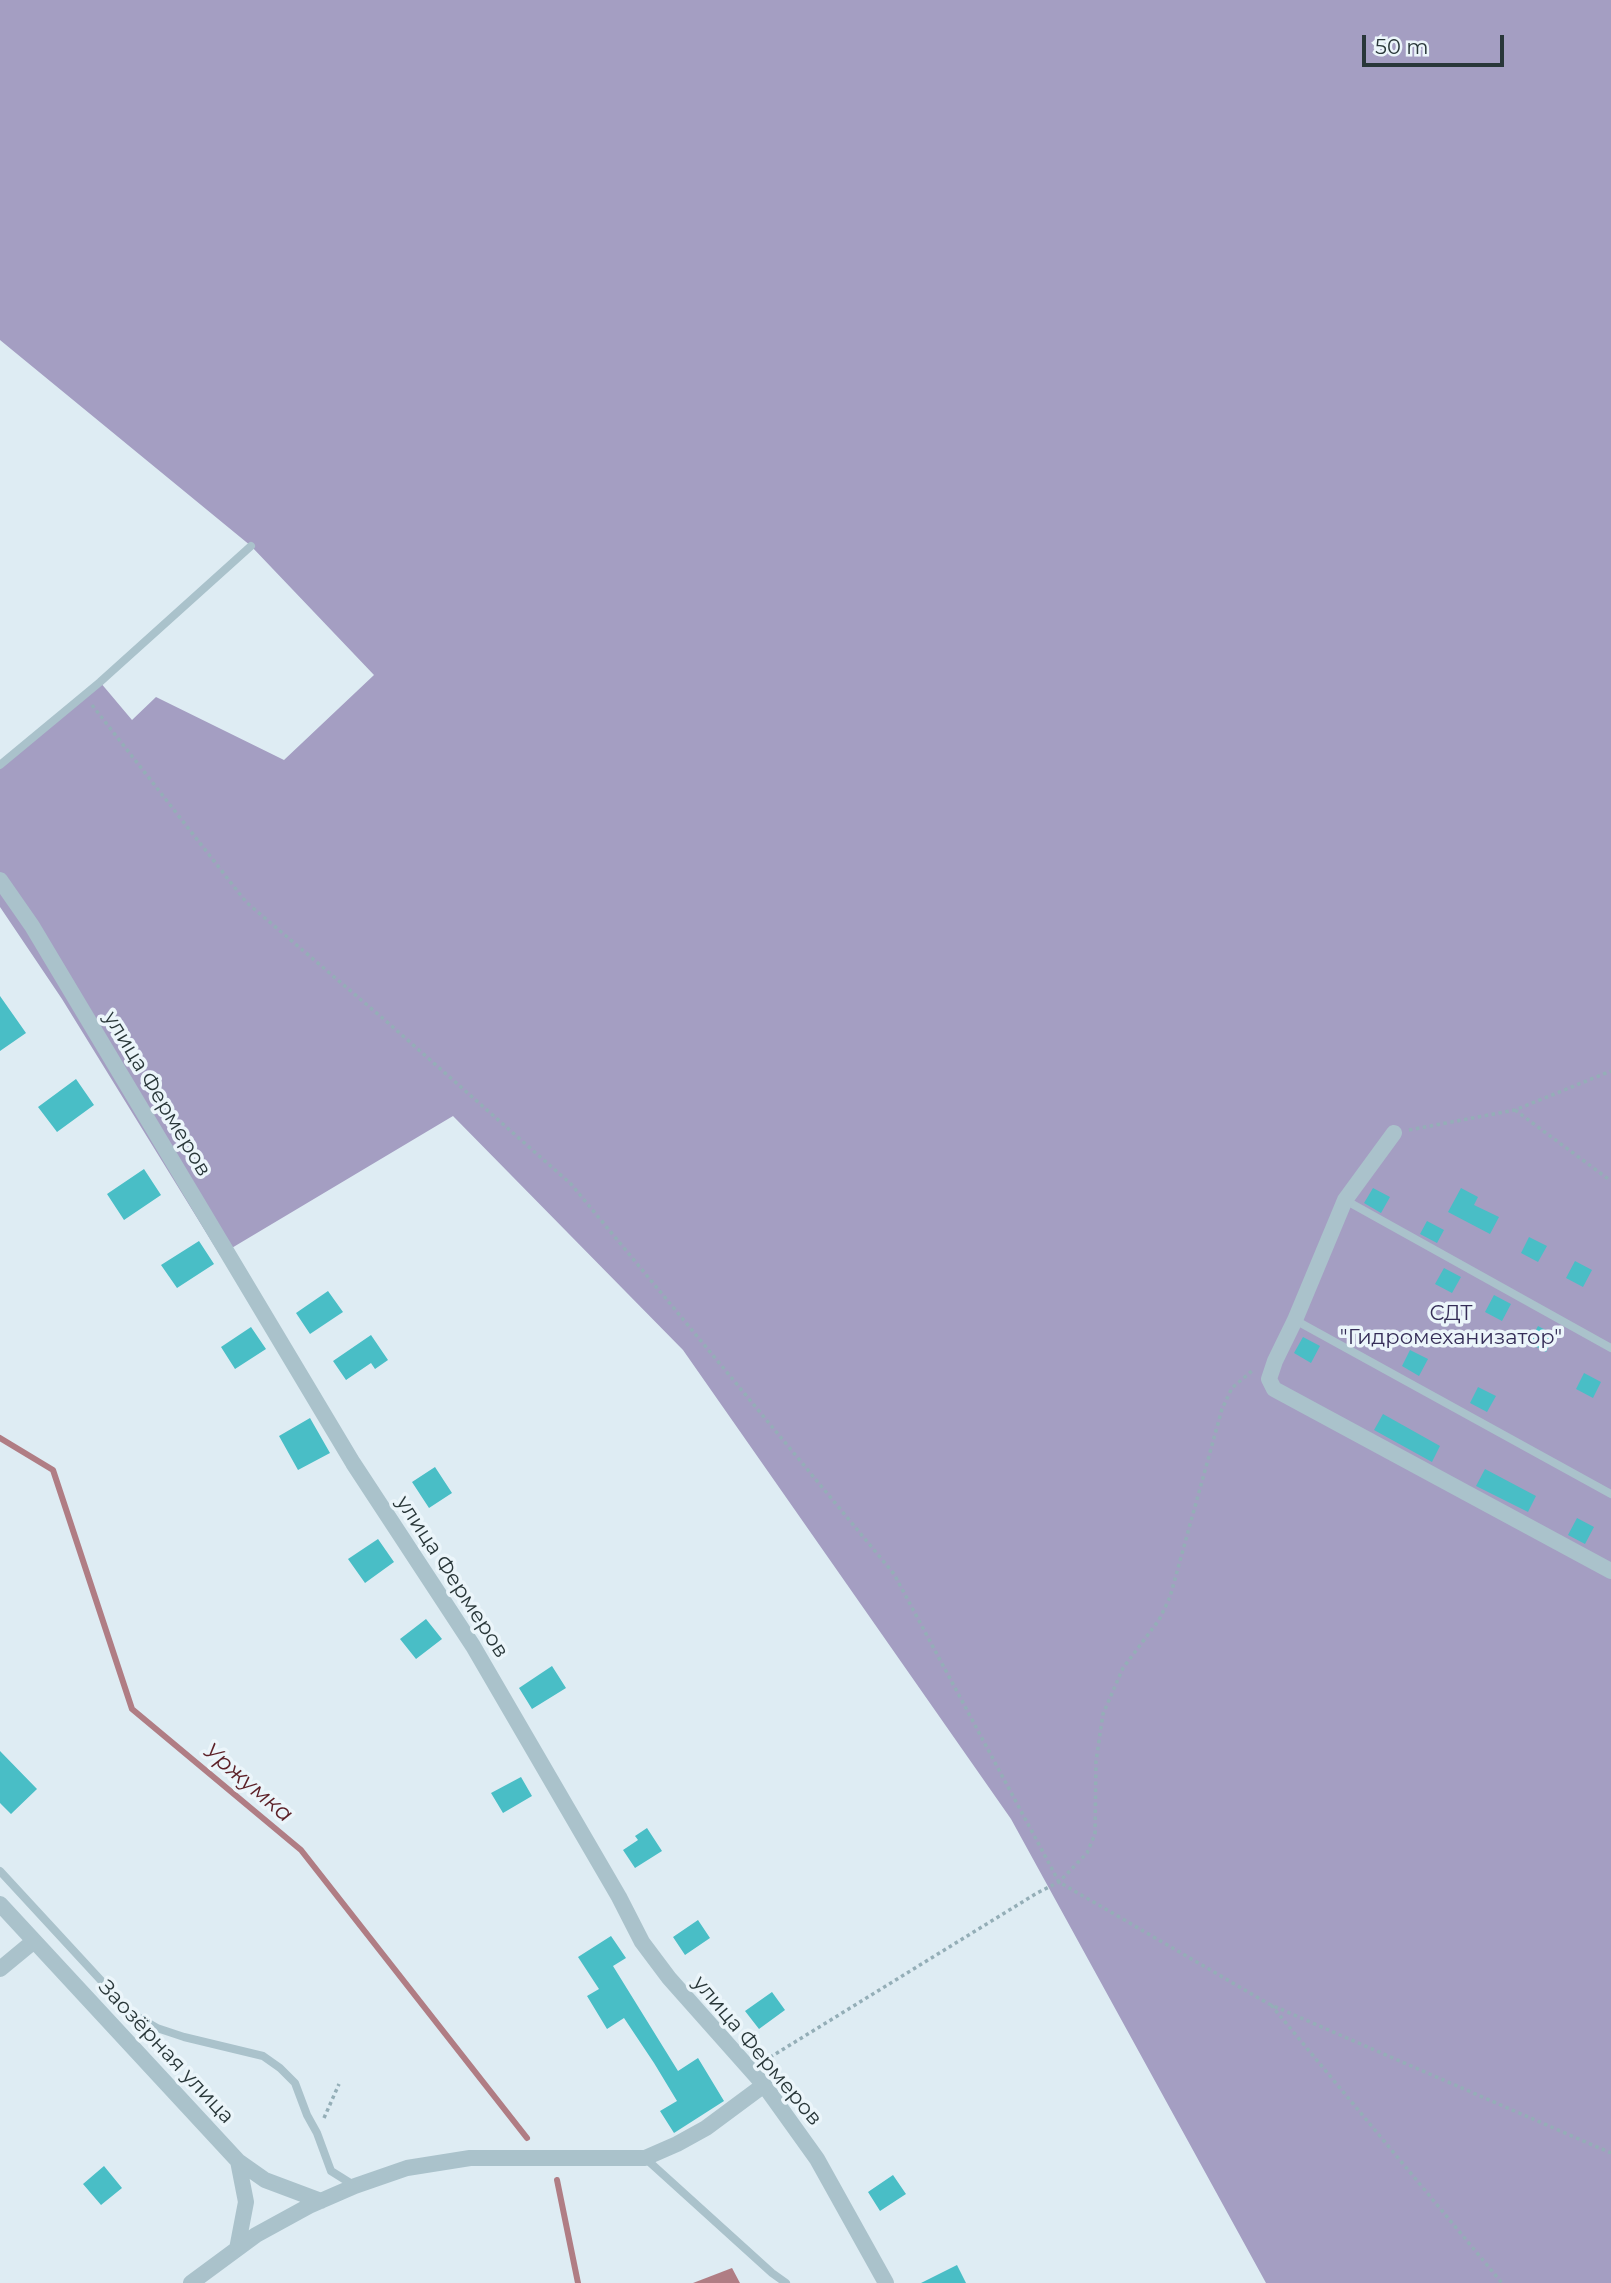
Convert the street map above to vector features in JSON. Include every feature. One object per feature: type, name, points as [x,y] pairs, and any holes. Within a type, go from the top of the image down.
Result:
[{"type":"street","name":"улица Фермеров","points":[[0,880],[32,926],[353,1463],[473,1646],[642,1942],[669,1978],[764,2085],[817,2158],[886,2283]]},
{"type":"street","points":[[1394,1133],[1345,1200],[1269,1380],[1274,1389],[1611,1571]]},
{"type":"street","name":"Заозёрная улица","points":[[0,1904],[238,2161],[265,2180],[321,2200]]},
{"type":"street","points":[[0,1969],[34,1941]]},
{"type":"street","points":[[191,2283],[273,2225],[321,2200],[407,2168],[470,2158],[645,2158],[706,2128],[764,2085]]},
{"type":"street","points":[[237,2249],[246,2202],[238,2161]]},
{"type":"lane","points":[[0,765],[84,695],[251,546]]},
{"type":"lane","points":[[1345,1200],[1611,1348]]},
{"type":"lane","points":[[1295,1320],[1611,1494]]},
{"type":"lane","points":[[0,1871],[138,2017],[157,2028],[184,2037],[263,2056],[280,2068],[295,2083],[331,2171],[355,2186]]},
{"type":"lane","points":[[645,2158],[784,2283]]},
{"type":"path","points":[[84,695],[246,902],[571,1184],[886,1563],[1059,1882],[1269,2004],[1611,2153]]},
{"type":"path","points":[[1394,1133],[1515,1110],[1611,1071]]},
{"type":"path","points":[[1515,1110],[1611,1181]]},
{"type":"path","points":[[750,2070],[1059,1882],[1087,1853],[1095,1834],[1096,1761],[1103,1714],[1123,1668],[1159,1620],[1170,1597],[1222,1409],[1232,1388],[1249,1371],[1275,1361]]},
{"type":"path","points":[[1269,2004],[1502,2283]]},
{"type":"path","points":[[317,2133],[339,2084]]},
{"type":"green space","name":"СДТ \"Гидромеханизатор\"","points":[[0,0],[1611,0],[1611,2283],[1266,2283],[1011,1819],[683,1350],[453,1116],[220,1255],[62,999],[0,907],[0,765],[100,682],[132,720],[156,697],[284,760],[374,675],[251,546],[0,340]]},
{"type":"shaded area","points":[[732,2268],[740,2283],[693,2283]]},
{"type":"building","points":[[0,996],[26,1033],[0,1051]]},
{"type":"building","points":[[76,1079],[94,1105],[57,1132],[38,1107]]},
{"type":"building","points":[[144,1169],[161,1195],[124,1220],[107,1194]]},
{"type":"building","points":[[1373,1188],[1390,1197],[1381,1213],[1364,1203]]},
{"type":"building","points":[[1461,1188],[1478,1197],[1474,1205],[1499,1217],[1490,1234],[1448,1212]]},
{"type":"building","points":[[1427,1221],[1444,1230],[1437,1243],[1420,1234]]},
{"type":"building","points":[[1529,1237],[1547,1246],[1538,1262],[1521,1253]]},
{"type":"building","points":[[199,1241],[214,1264],[177,1288],[161,1265]]},
{"type":"building","points":[[1575,1261],[1592,1270],[1583,1287],[1566,1278]]},
{"type":"building","points":[[1444,1268],[1461,1277],[1452,1293],[1435,1284]]},
{"type":"building","points":[[328,1291],[343,1312],[310,1334],[296,1313]]},
{"type":"building","points":[[1494,1295],[1511,1304],[1502,1321],[1485,1312]]},
{"type":"building","points":[[1538,1326],[1555,1335],[1546,1352],[1529,1343]]},
{"type":"building","points":[[251,1327],[266,1349],[235,1369],[221,1347]]},
{"type":"building","points":[[371,1335],[388,1360],[375,1369],[371,1363],[346,1380],[333,1361]]},
{"type":"building","points":[[1303,1337],[1320,1346],[1311,1363],[1294,1353]]},
{"type":"building","points":[[1410,1350],[1428,1359],[1419,1376],[1402,1366]]},
{"type":"building","points":[[1584,1373],[1601,1382],[1593,1398],[1576,1389]]},
{"type":"building","points":[[1478,1387],[1496,1396],[1487,1412],[1470,1403]]},
{"type":"building","points":[[1383,1414],[1440,1446],[1432,1462],[1374,1430]]},
{"type":"building","points":[[310,1418],[330,1453],[298,1470],[279,1436]]},
{"type":"building","points":[[435,1467],[452,1493],[429,1508],[412,1482]]},
{"type":"building","points":[[1485,1469],[1536,1496],[1528,1512],[1476,1486]]},
{"type":"building","points":[[1577,1518],[1594,1527],[1585,1544],[1568,1535]]},
{"type":"building","points":[[378,1539],[394,1562],[365,1583],[348,1559]]},
{"type":"building","points":[[426,1619],[442,1639],[416,1659],[400,1639]]},
{"type":"building","points":[[552,1666],[566,1688],[532,1709],[519,1688]]},
{"type":"building","points":[[0,1751],[37,1789],[11,1814],[0,1803]]},
{"type":"building","points":[[521,1777],[532,1796],[503,1813],[491,1793]]},
{"type":"building","points":[[647,1828],[662,1851],[635,1868],[623,1850],[638,1840],[635,1836]]},
{"type":"building","points":[[698,1920],[710,1938],[685,1955],[673,1937]]},
{"type":"building","points":[[611,1936],[626,1958],[613,1966],[678,2071],[698,2058],[724,2101],[674,2133],[660,2111],[677,2101],[654,2063],[624,2018],[607,2029],[587,1996],[599,1989],[578,1957]]},
{"type":"building","points":[[772,1992],[785,2010],[759,2029],[745,2011]]},
{"type":"building","points":[[104,2166],[122,2188],[101,2205],[83,2184]]},
{"type":"building","points":[[893,2175],[906,2194],[880,2211],[868,2192]]},
{"type":"building","points":[[957,2265],[966,2283],[921,2283]]},
{"type":"waterway","name":"Уржумка","points":[[0,1438],[53,1470],[132,1709],[301,1850],[527,2138]]},
{"type":"waterway","name":"Уржумка","points":[[557,2180],[578,2283]]}]
